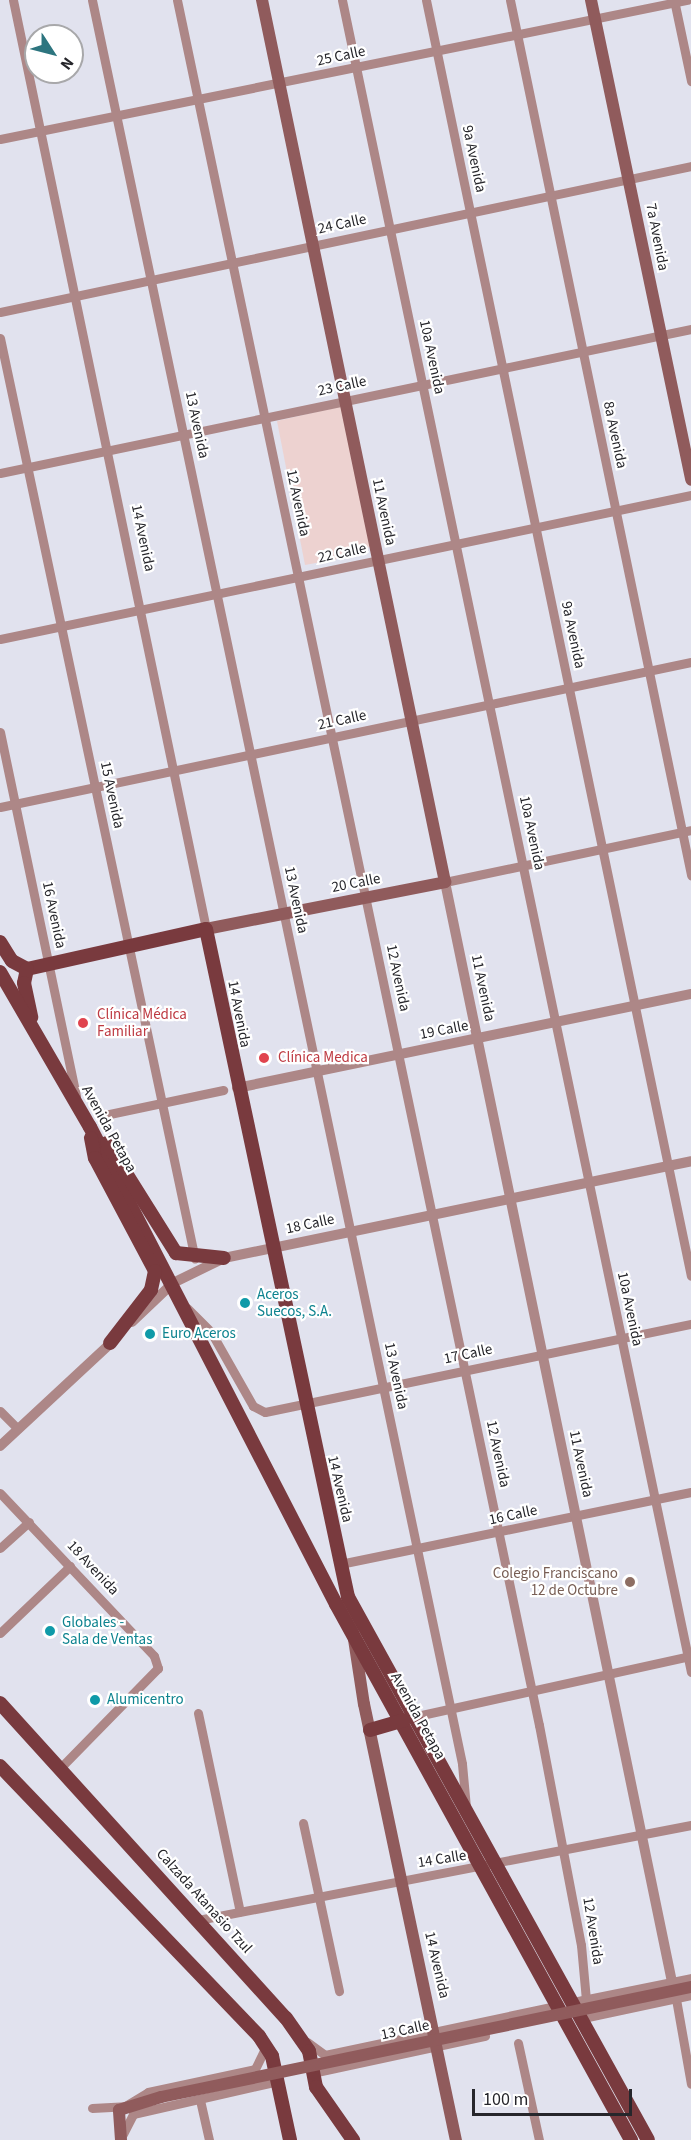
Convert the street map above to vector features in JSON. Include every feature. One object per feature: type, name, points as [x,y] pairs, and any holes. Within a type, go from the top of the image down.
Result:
[{"type":"main road","name":"11 Avenida","points":[[262,0],[445,882]]},
{"type":"main road","name":"7a Avenida","points":[[591,0],[691,480]]},
{"type":"main road","name":"20 Calle","points":[[27,969],[129,945],[445,882]]},
{"type":"main road","name":"14 Avenida","points":[[206,929],[230,1089],[271,1247],[348,1597],[370,1730],[435,2031],[456,2140]]},
{"type":"main road","points":[[0,942],[12,961],[27,969],[24,983],[33,1025]]},
{"type":"main road","name":"Avenida Petapa","points":[[0,972],[33,1025],[90,1127],[173,1283],[354,1636],[410,1718],[466,1808],[579,2001],[583,2018],[648,2140]]},
{"type":"main road","points":[[90,1127],[111,1147],[167,1244],[195,1259],[224,1257]]},
{"type":"main road","points":[[90,1127],[95,1158],[155,1271],[151,1290],[110,1343]]},
{"type":"main road","name":"Avenida Petapa","points":[[348,1597],[410,1718],[480,1868],[630,2140]]},
{"type":"main road","name":"Calzada Atanasio Tzul","points":[[0,1703],[198,1920],[298,2036],[309,2051],[312,2073],[353,2140]]},
{"type":"main road","points":[[370,1730],[410,1718]]},
{"type":"main road","points":[[0,1766],[266,2046],[278,2081],[290,2140]]},
{"type":"main road","name":"13 Calle","points":[[125,2106],[691,1987]]},
{"type":"main road","points":[[122,2140],[117,2118],[125,2106]]},
{"type":"street","name":"14 Avenida","points":[[13,0],[142,610],[206,929]]},
{"type":"street","name":"13 Avenida","points":[[92,0],[450,1709],[466,1808]]},
{"type":"street","name":"12 Avenida","points":[[177,0],[532,1691],[564,1851],[579,2001]]},
{"type":"street","name":"10a Avenida","points":[[342,0],[691,1672]]},
{"type":"street","name":"9a Avenida","points":[[426,0],[691,1276]]},
{"type":"street","name":"8a Avenida","points":[[510,0],[615,511],[686,831],[691,875]]},
{"type":"street","name":"25 Calle","points":[[0,139],[39,129],[118,117],[687,0]]},
{"type":"street","points":[[674,1],[691,81]]},
{"type":"street","name":"24 Calle","points":[[0,312],[691,166]]},
{"type":"street","name":"23 Calle","points":[[0,472],[691,329]]},
{"type":"street","name":"15 Avenida","points":[[0,338],[195,1259]]},
{"type":"street","name":"22 Calle","points":[[0,639],[691,495]]},
{"type":"street","name":"21 Calle","points":[[0,807],[691,662]]},
{"type":"street","name":"16 Avenida","points":[[0,732],[77,1104]]},
{"type":"street","name":"20 Calle","points":[[445,882],[686,831]]},
{"type":"street","name":"11 Avenida","points":[[445,882],[608,1674],[644,1834],[672,1982]]},
{"type":"street","name":"19 Calle","points":[[100,1116],[163,1105],[230,1089],[691,994]]},
{"type":"street","name":"18 Calle","points":[[0,1446],[173,1283],[224,1257],[691,1161]]},
{"type":"street","name":"Avenida Petapa","points":[[183,1304],[211,1332],[253,1406]]},
{"type":"street","name":"17 Calle","points":[[253,1406],[265,1412],[304,1405],[382,1386],[691,1324]]},
{"type":"street","points":[[0,1411],[18,1429]]},
{"type":"street","name":"16 Calle","points":[[340,1564],[691,1492]]},
{"type":"street","name":"18 Avenida","points":[[0,1493],[154,1656],[158,1668],[60,1768]]},
{"type":"street","points":[[0,1548],[28,1522]]},
{"type":"street","points":[[0,1633],[70,1566]]},
{"type":"street","points":[[410,1718],[689,1657]]},
{"type":"street","points":[[198,1713],[240,1912]]},
{"type":"street","points":[[303,1823],[339,1991]]},
{"type":"street","name":"14 Calle","points":[[198,1920],[498,1865],[691,1825]]},
{"type":"street","points":[[579,2001],[691,1978]]},
{"type":"street","points":[[583,2018],[691,1995]]},
{"type":"street","points":[[675,1999],[691,2084]]},
{"type":"street","name":"13 Calle","points":[[298,2036],[325,2055],[556,2006]]},
{"type":"street","name":"13 Calle","points":[[312,2073],[563,2019]]},
{"type":"street","points":[[518,2043],[539,2140]]},
{"type":"street","name":"13 Calle","points":[[93,2108],[125,2106],[148,2092],[255,2069],[266,2046]]},
{"type":"street","points":[[122,2140],[130,2115],[278,2081]]},
{"type":"street","points":[[200,2100],[209,2140]]},
{"type":"shaded area","points":[[342,406],[370,545],[364,554],[305,565],[277,421]]},
{"type":"place","name":"Clínica Médica Familiar","points":[[83,1023]]},
{"type":"place","name":"Clínica Medica","points":[[264,1058]]},
{"type":"place","name":"Aceros Suecos, S.A.","points":[[245,1303]]},
{"type":"place","name":"Euro Aceros","points":[[150,1334]]},
{"type":"place","name":"Colegio Franciscano 12 de Octubre","points":[[630,1582]]},
{"type":"place","name":"Globales - Sala de Ventas","points":[[50,1631]]},
{"type":"place","name":"Alumicentro","points":[[95,1700]]}]
